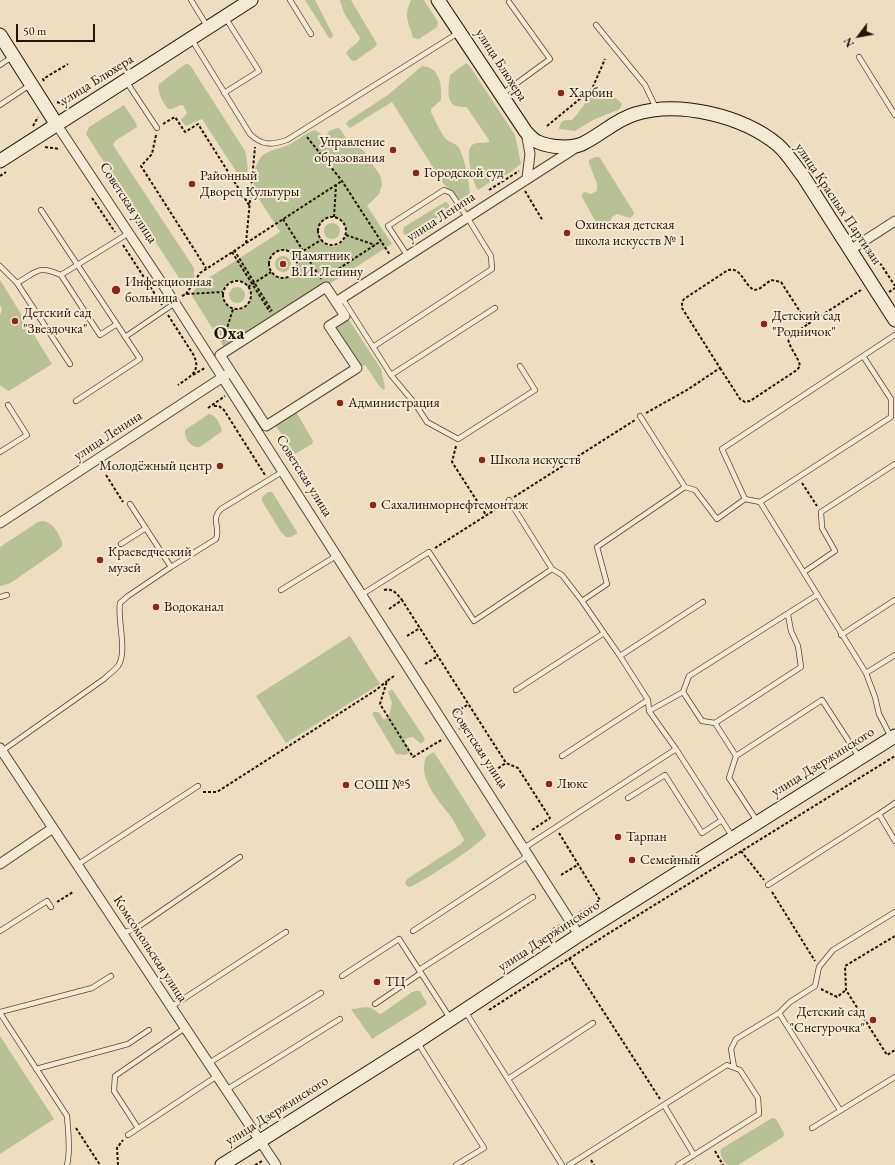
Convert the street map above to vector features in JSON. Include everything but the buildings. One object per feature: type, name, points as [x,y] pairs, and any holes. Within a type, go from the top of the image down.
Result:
[{"type":"street","name":"улица Блюхера","points":[[0,161],[251,0]]},
{"type":"street","name":"улица Блюхера","points":[[438,0],[526,132],[532,138],[542,143],[561,146],[574,146],[582,144]]},
{"type":"street","name":"Советская улица","points":[[0,35],[57,125],[129,232],[223,377],[282,472],[579,935]]},
{"type":"street","name":"улица Красных Партизан","points":[[582,144],[619,121],[635,114],[656,110],[686,110],[713,114],[741,123],[756,130],[771,140],[787,155],[799,171],[895,320]]},
{"type":"street","points":[[526,132],[530,154],[527,178]]},
{"type":"street","name":"улица Ленина","points":[[339,300],[582,144]]},
{"type":"street","points":[[850,250],[895,221]]},
{"type":"street","points":[[326,287],[339,300],[345,316],[329,326],[357,368],[266,426],[220,355],[326,287]]},
{"type":"street","name":"улица Ленина","points":[[0,523],[231,372]]},
{"type":"street","name":"улица Дзержинского","points":[[222,1165],[418,1041],[450,1019],[468,1016],[579,935],[893,737]]},
{"type":"street","name":"Комсомольская улица","points":[[1,750],[276,1165]]},
{"type":"street","points":[[0,864],[53,828]]},
{"type":"lane","points":[[191,0],[208,28]]},
{"type":"lane","points":[[290,0],[311,34]]},
{"type":"lane","points":[[502,94],[550,59],[509,2]]},
{"type":"lane","points":[[224,93],[258,71],[225,17]]},
{"type":"lane","points":[[596,25],[645,85],[656,110]]},
{"type":"lane","points":[[191,39],[250,134],[262,143],[278,144],[302,131],[460,32]]},
{"type":"lane","points":[[0,65],[14,56]]},
{"type":"lane","points":[[859,57],[895,115]]},
{"type":"lane","points":[[126,81],[157,128]]},
{"type":"lane","points":[[0,105],[31,84]]},
{"type":"lane","points":[[373,347],[492,269],[490,256],[467,217],[451,193],[444,190],[388,226],[407,255]]},
{"type":"lane","points":[[42,210],[140,359],[76,401]]},
{"type":"lane","points":[[62,275],[129,232]]},
{"type":"lane","points":[[0,266],[18,283],[70,364]]},
{"type":"lane","points":[[18,283],[38,270],[44,269],[62,275],[100,335],[117,324]]},
{"type":"lane","points":[[339,300],[391,375],[416,405],[427,422],[458,439],[535,390],[520,366]]},
{"type":"lane","points":[[125,336],[175,303]]},
{"type":"lane","points":[[391,375],[495,308]]},
{"type":"lane","points":[[745,499],[722,449],[895,335]]},
{"type":"lane","points":[[640,416],[686,487],[695,490],[717,519],[745,499],[760,502],[891,417],[891,399],[863,356]]},
{"type":"lane","points":[[0,452],[27,435],[8,405]]},
{"type":"lane","points":[[804,572],[835,552],[822,528],[821,512],[895,464]]},
{"type":"lane","points":[[1,750],[104,679],[118,665],[121,656],[120,603],[171,567],[216,539],[217,532],[215,518],[221,509],[282,472]]},
{"type":"lane","points":[[582,601],[606,584],[597,547],[686,487]]},
{"type":"lane","points":[[509,500],[552,569],[562,575],[620,656],[648,700],[649,711],[676,749],[733,838]]},
{"type":"lane","points":[[760,502],[841,635],[866,673],[875,697],[879,714],[893,737]]},
{"type":"lane","points":[[130,504],[171,567]]},
{"type":"lane","points":[[121,544],[146,528]]},
{"type":"lane","points":[[361,595],[429,552],[474,621],[552,569]]},
{"type":"lane","points":[[281,590],[336,556]]},
{"type":"lane","points":[[649,711],[683,692],[689,676],[788,615],[817,595]]},
{"type":"lane","points":[[0,597],[7,596]]},
{"type":"lane","points":[[841,635],[895,600]]},
{"type":"lane","points":[[620,656],[703,602]]},
{"type":"lane","points":[[715,723],[801,667],[798,646],[791,631],[788,615]]},
{"type":"lane","points":[[516,690],[604,633]]},
{"type":"lane","points":[[866,673],[895,655]]},
{"type":"lane","points":[[683,692],[702,720],[715,723],[736,756]]},
{"type":"lane","points":[[562,756],[648,700]]},
{"type":"lane","points":[[758,822],[729,778],[736,756],[822,700],[860,758]]},
{"type":"lane","points":[[413,931],[526,851],[556,827],[676,749]]},
{"type":"lane","points":[[628,798],[665,775],[702,833],[722,820]]},
{"type":"lane","points":[[77,864],[198,786]]},
{"type":"lane","points":[[768,885],[895,804]]},
{"type":"lane","points":[[879,814],[895,842]]},
{"type":"lane","points":[[122,933],[135,929],[240,857]]},
{"type":"lane","points":[[375,1004],[420,972],[533,897]]},
{"type":"lane","points":[[0,931],[47,901],[51,907]]},
{"type":"lane","points":[[734,1067],[731,1049],[736,1039],[779,1013],[790,1002],[815,986],[819,967],[833,950],[895,912]]},
{"type":"lane","points":[[171,1007],[286,932]]},
{"type":"lane","points":[[342,976],[399,939],[450,1019]]},
{"type":"lane","points":[[67,1165],[67,1116],[0,1013],[92,988],[111,976]]},
{"type":"lane","points":[[208,1063],[321,993]]},
{"type":"lane","points":[[779,1013],[840,1110]]},
{"type":"lane","points":[[468,1016],[562,1165]]},
{"type":"lane","points":[[226,1090],[340,1019]]},
{"type":"lane","points":[[508,1079],[593,1023]]},
{"type":"lane","points":[[138,1128],[114,1091],[115,1076],[185,1028]]},
{"type":"lane","points":[[36,1069],[128,1044],[149,1030]]},
{"type":"lane","points":[[418,1041],[484,1148],[456,1165]]},
{"type":"lane","points":[[569,1165],[727,1065],[740,1070],[758,1098],[759,1114],[678,1165]]},
{"type":"lane","points":[[128,1135],[217,1076]]},
{"type":"lane","points":[[812,1128],[895,1077]]},
{"type":"lane","points":[[664,1105],[694,1155]]},
{"type":"path","points":[[547,126],[592,89],[605,58]]},
{"type":"path","points":[[46,85],[43,79],[68,64]]},
{"type":"path","points":[[54,96],[57,102]]},
{"type":"path","points":[[206,268],[141,166],[152,154],[156,142],[157,128],[175,117],[185,132],[198,124],[249,205]]},
{"type":"path","points":[[302,131],[342,181],[390,255]]},
{"type":"path","points":[[246,243],[256,140]]},
{"type":"path","points":[[186,294],[200,273],[206,268],[342,181]]},
{"type":"path","points":[[334,217],[336,185]]},
{"type":"path","points":[[519,195],[525,191],[543,221]]},
{"type":"path","points":[[334,217],[344,222],[346,226],[346,235],[342,243],[333,246],[324,243],[318,235],[319,225],[326,218],[334,217]]},
{"type":"path","points":[[283,219],[322,280]]},
{"type":"path","points":[[346,235],[375,245],[381,241]]},
{"type":"path","points":[[296,256],[321,240]]},
{"type":"path","points":[[287,250],[296,256],[298,263],[297,268],[293,275],[289,278],[280,278],[271,272],[269,263],[273,254],[277,251],[287,250]]},
{"type":"path","points":[[233,251],[276,319]]},
{"type":"path","points":[[880,263],[895,286]]},
{"type":"path","points":[[808,324],[781,282],[771,280],[759,289],[754,290],[749,287],[738,271],[733,269],[728,270],[684,299],[682,302],[682,308],[740,399],[745,402],[797,370],[800,366],[788,338],[861,290]]},
{"type":"path","points":[[248,287],[271,272]]},
{"type":"path","points":[[235,280],[245,283],[251,294],[249,303],[242,308],[233,309],[225,303],[223,299],[223,292],[226,285],[235,280]]},
{"type":"path","points":[[862,286],[866,292]]},
{"type":"path","points":[[182,296],[186,294],[223,292]]},
{"type":"path","points":[[222,344],[233,309]]},
{"type":"path","points":[[429,552],[640,416],[687,390],[720,368]]},
{"type":"path","points":[[214,406],[219,406],[224,410],[269,480]]},
{"type":"path","points":[[458,439],[452,462],[486,515]]},
{"type":"path","points":[[798,477],[821,512]]},
{"type":"path","points":[[382,591],[391,589],[397,593],[506,763],[518,768],[556,827],[600,900],[583,911]]},
{"type":"path","points":[[389,609],[402,600]]},
{"type":"path","points":[[407,636],[420,628]]},
{"type":"path","points":[[425,664],[438,656]]},
{"type":"path","points":[[198,786],[203,792],[217,792],[370,694],[394,676]]},
{"type":"path","points":[[387,681],[380,704],[413,757],[464,725]]},
{"type":"path","points":[[456,712],[469,704]]},
{"type":"path","points":[[468,1016],[569,958],[895,756]]},
{"type":"path","points":[[494,771],[506,763]]},
{"type":"path","points":[[532,830],[550,818]]},
{"type":"path","points":[[741,851],[768,885],[819,967]]},
{"type":"path","points":[[561,875],[579,864]]},
{"type":"path","points":[[51,907],[73,892]]},
{"type":"path","points":[[551,930],[664,1105]]},
{"type":"path","points":[[895,936],[845,966],[846,990],[887,1055],[895,1050]]},
{"type":"path","points":[[815,986],[837,997],[846,990]]},
{"type":"path","points":[[67,1116],[80,1133],[100,1165]]},
{"type":"path","points":[[118,1165],[117,1148],[128,1135]]},
{"type":"path","points":[[711,1144],[723,1165]]},
{"type":"path","points":[[255,1165],[270,1156]]},
{"type":"green space","points":[[305,0],[315,0],[333,35],[332,38],[329,38]]},
{"type":"green space","points":[[340,0],[351,0],[377,44],[355,61],[351,60],[346,53],[358,42],[360,38],[344,13]]},
{"type":"green space","points":[[411,0],[424,0],[438,22],[437,27],[419,39],[413,38],[407,15]]},
{"type":"green space","points":[[466,63],[469,65],[515,135],[521,164],[508,174],[496,178],[478,190],[470,168],[469,149],[473,144],[489,142],[489,140],[466,107],[457,106],[450,101],[448,92],[450,75]]},
{"type":"green space","points":[[187,64],[190,65],[245,151],[248,170],[245,180],[241,179],[202,119],[186,126],[181,120],[187,113],[183,105],[173,109],[168,109],[162,100],[159,91],[159,84]]},
{"type":"green space","points":[[422,66],[433,70],[439,78],[441,100],[431,109],[431,112],[444,136],[458,146],[461,153],[467,172],[470,192],[470,197],[466,201],[462,202],[442,182],[392,102],[350,128],[346,124],[348,121],[388,95]]},
{"type":"green space","points":[[598,91],[608,94],[618,100],[622,104],[620,109],[593,120],[575,131],[559,129],[561,122],[565,120],[572,120],[590,97]]},
{"type":"green space","points":[[124,105],[137,127],[115,141],[113,145],[194,268],[194,277],[186,282],[179,278],[86,134],[89,127]]},
{"type":"green space","points":[[337,128],[340,129],[349,142],[364,151],[381,177],[382,185],[379,194],[367,206],[392,244],[226,350],[192,296],[196,287],[280,232],[261,203],[254,189],[254,173],[260,158],[266,153],[290,144],[311,131],[315,130],[325,139],[329,131]],"holes":[[[333,217],[337,218],[343,223],[347,233],[343,241],[337,246],[330,246],[325,243],[319,232],[320,225],[324,220]],[[282,250],[293,254],[297,260],[298,268],[295,274],[289,277],[275,275],[270,270],[269,263],[273,254]],[[236,280],[240,281],[249,288],[251,291],[251,298],[243,308],[237,310],[231,308],[226,303],[223,297],[223,290],[227,284]]]},
{"type":"green space","points":[[595,157],[600,158],[634,214],[630,218],[617,214],[612,217],[610,222],[602,227],[599,227],[597,224],[582,197],[582,194],[585,192],[591,194],[597,191],[597,184],[589,163],[589,160]]},
{"type":"green space","points":[[445,202],[448,203],[450,208],[447,211],[410,236],[405,235],[403,232],[404,227]]},
{"type":"green space","points":[[329,223],[335,223],[340,228],[338,237],[335,239],[329,239],[324,234],[324,228]]},
{"type":"green space","points":[[280,256],[286,256],[291,261],[289,270],[286,272],[280,272],[275,267],[275,261]]},
{"type":"green space","name":"Детский сад \"Звездочка\"","points":[[0,280],[52,364],[8,391],[0,385],[0,315],[2,309],[0,305]]},
{"type":"green space","points":[[234,287],[240,287],[245,292],[243,301],[240,303],[234,303],[229,298],[229,292]]},
{"type":"green space","points":[[347,317],[381,369],[385,388],[384,390],[380,387],[365,365],[357,368],[329,326]]},
{"type":"green space","points":[[294,408],[313,441],[312,444],[295,454],[273,422]]},
{"type":"green space","points":[[209,414],[214,416],[217,420],[222,430],[221,432],[200,447],[191,445],[187,439],[185,430]]},
{"type":"green space","points":[[268,492],[272,492],[297,534],[286,537],[281,532],[262,501],[262,497]]},
{"type":"green space","points":[[42,521],[49,523],[55,528],[62,542],[62,546],[15,580],[0,586],[0,547],[38,522]]},
{"type":"green space","points":[[350,636],[380,684],[286,743],[256,696]]},
{"type":"green space","points":[[392,689],[425,739],[422,743],[420,743],[413,737],[407,738],[405,742],[409,747],[409,753],[405,755],[396,754],[372,714],[374,712],[379,712],[383,719],[389,716],[392,703],[388,692]]},
{"type":"green space","points":[[434,752],[486,835],[482,840],[450,863],[410,887],[405,883],[407,879],[461,844],[464,840],[452,818],[431,790],[427,782],[424,765],[426,757]]},
{"type":"green space","points":[[420,991],[427,1003],[426,1005],[372,1039],[351,1009],[367,1007],[381,1014],[412,992]]},
{"type":"green space","points":[[0,1036],[54,1119],[0,1154]]},
{"type":"green space","points":[[772,1118],[776,1119],[784,1133],[783,1137],[738,1165],[727,1165],[721,1155],[721,1149]]},
{"type":"place","name":"Харбин","points":[[561,93]]},
{"type":"place","name":"Управление образования","points":[[393,150]]},
{"type":"place","name":"Городской суд","points":[[416,173]]},
{"type":"place","name":"Районный Дворец Культуры","points":[[192,184]]},
{"type":"place","name":"Охинская детская школа искусств № 1","points":[[567,233]]},
{"type":"place","name":"Памятник В.И. Ленину","points":[[283,264]]},
{"type":"place","name":"Инфекционная больница","points":[[116,290]]},
{"type":"place","name":"Детский сад \"Звездочка\"","points":[[15,321]]},
{"type":"place","name":"Детский сад \"Родничок\"","points":[[764,324]]},
{"type":"place","name":"Администрация","points":[[340,403]]},
{"type":"place","name":"Школа искусств","points":[[482,460]]},
{"type":"place","name":"Молодёжный центр","points":[[220,466]]},
{"type":"place","name":"Сахалинморнефтемонтаж","points":[[373,505]]},
{"type":"place","name":"Краеведческий музей","points":[[100,560]]},
{"type":"place","name":"Водоканал","points":[[156,607]]},
{"type":"place","name":"Люкс","points":[[549,784]]},
{"type":"place","name":"СОШ №5","points":[[346,785]]},
{"type":"place","name":"Тарпан","points":[[618,837]]},
{"type":"place","name":"Семейный","points":[[632,860]]},
{"type":"place","name":"ТЦ","points":[[377,982]]},
{"type":"place","name":"Детский сад \"Снегурочка\"","points":[[873,1020]]},
{"type":"district","name":"Оха","points":[[229,334]]}]
